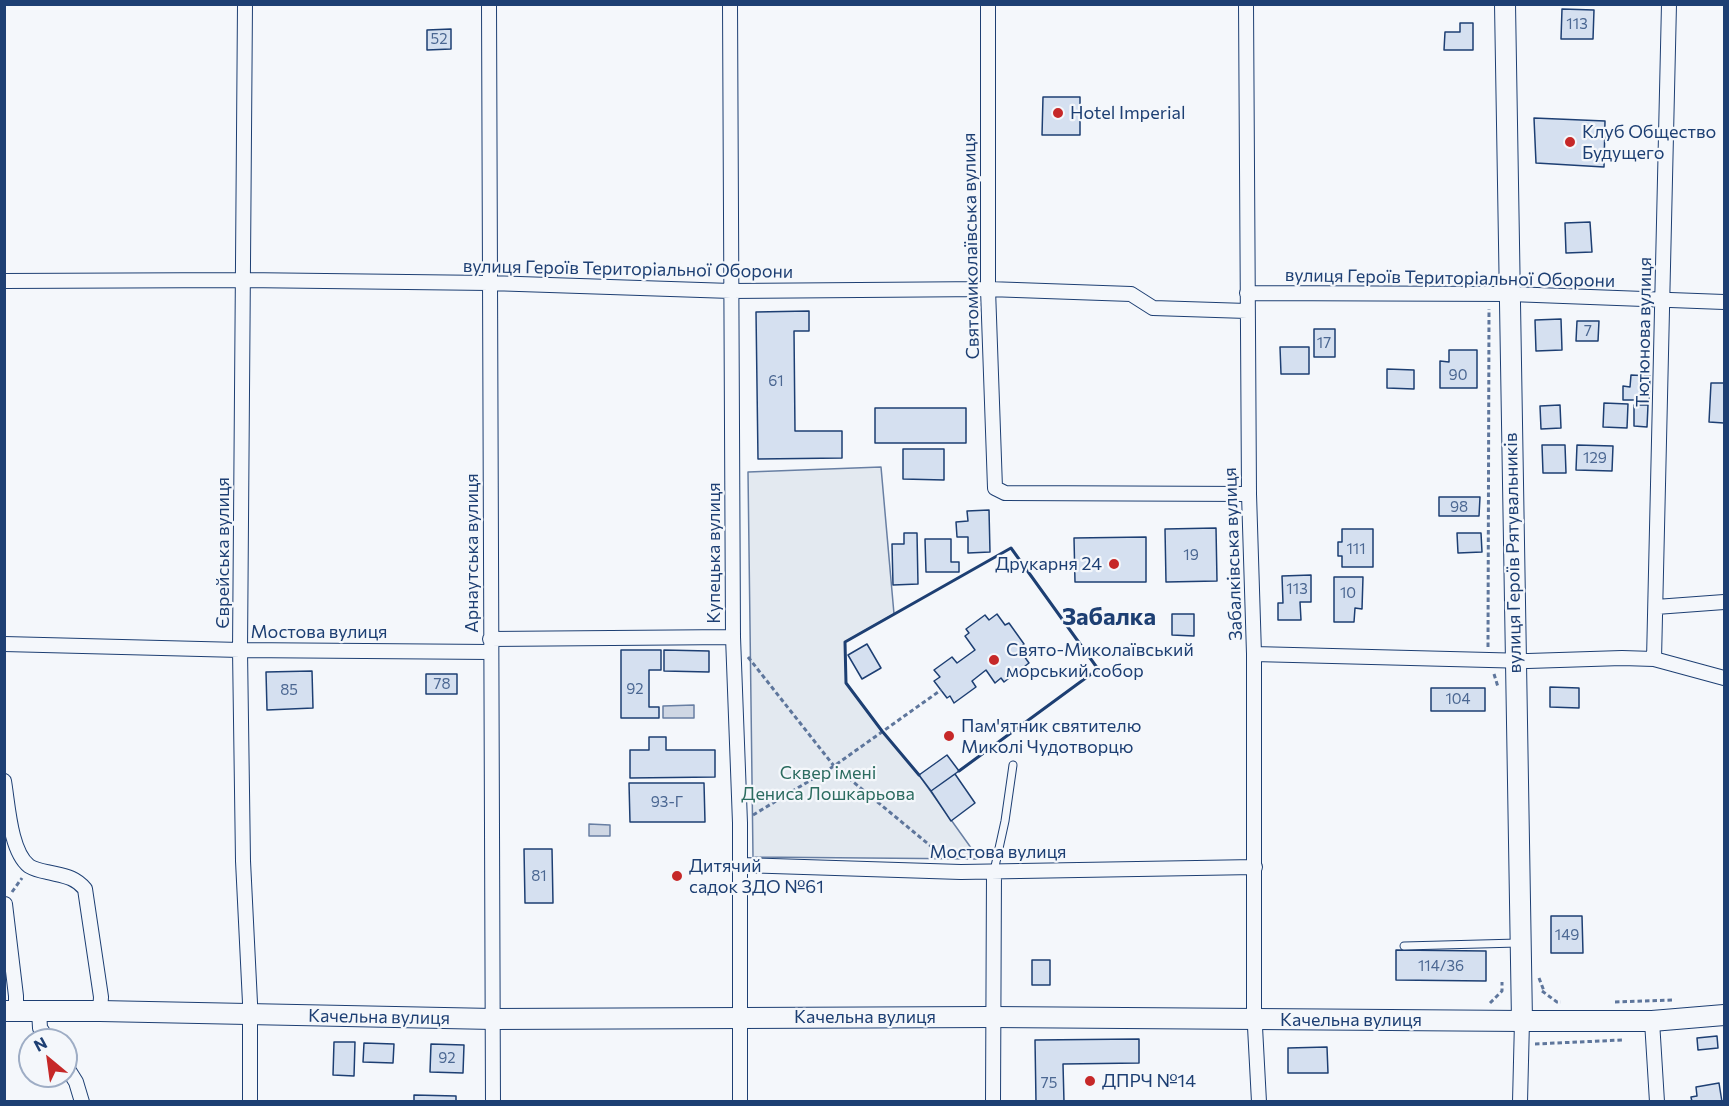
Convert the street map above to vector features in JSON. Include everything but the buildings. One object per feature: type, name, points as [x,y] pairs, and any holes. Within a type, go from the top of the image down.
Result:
[{"type":"street","name":"Єврейська вулиця","points":[[245,4],[240,650],[243,861],[250,1014],[250,1101]]},
{"type":"street","name":"Арнаутська вулиця","points":[[489,4],[493,1101]]},
{"type":"street","name":"Купецька вулиця","points":[[730,4],[732,637],[741,865],[740,1101]]},
{"type":"street","name":"Святомиколаївська вулиця","points":[[988,4],[987,289],[995,488],[1005,493],[1248,494]]},
{"type":"street","name":"Забалківська вулиця","points":[[1246,4],[1248,494],[1254,654],[1255,1020],[1259,1101]]},
{"type":"street","name":"вулиця Героїв Рятувальників","points":[[1505,4],[1522,991],[1520,1101]]},
{"type":"street","name":"Тютюнова вулиця","points":[[1654,659],[1669,4]]},
{"type":"street","name":"вулиця Героїв Територіальної Оборони","points":[[4,281],[243,280],[731,291],[987,289],[1131,294],[1153,308],[1247,311]]},
{"type":"street","name":"вулиця Героїв Територіальної Оборони","points":[[1247,292],[1510,294],[1725,302]]},
{"type":"street","points":[[1656,608],[1725,602]]},
{"type":"street","name":"Мостова вулиця","points":[[4,644],[240,650],[732,637]]},
{"type":"street","points":[[1254,654],[1515,661],[1654,659],[1725,678]]},
{"type":"street","points":[[4,781],[16,849],[29,866],[44,872],[72,877],[85,888],[101,996],[100,1011]]},
{"type":"street","name":"Мостова вулиця","points":[[741,865],[961,872],[1255,867]]},
{"type":"street","points":[[993,1101],[994,871]]},
{"type":"street","points":[[5,904],[10,1011]]},
{"type":"street","points":[[39,1010],[40,1028]]},
{"type":"street","name":"Качельна вулиця","points":[[10,1011],[493,1019],[992,1017],[1522,1021],[1653,1030],[1725,1015]]},
{"type":"street","points":[[1653,1030],[1657,1101]]},
{"type":"lane","points":[[994,871],[1005,821],[1013,765]]},
{"type":"lane","points":[[1404,946],[1521,943]]},
{"type":"path","points":[[1489,294],[1489,660],[1498,686],[1498,697]]},
{"type":"path","points":[[732,637],[834,766],[961,872]]},
{"type":"path","points":[[740,823],[834,766],[941,690]]},
{"type":"path","points":[[5,904],[29,866]]},
{"type":"path","points":[[1490,1004],[1502,991],[1502,979]]},
{"type":"path","points":[[1522,991],[1544,991],[1557,1002],[1568,1004]]},
{"type":"path","points":[[1613,1002],[1681,1000]]},
{"type":"path","points":[[1521,1044],[1653,1030]]},
{"type":"green space","name":"Сквер імені Дениса Лошкарьова","points":[[881,467],[894,614],[845,642],[846,683],[919,775],[979,859],[753,857],[748,472]]},
{"type":"shaded area","points":[[694,705],[694,718],[663,718],[663,706]]},
{"type":"shaded area","points":[[589,824],[610,825],[610,836],[589,836]]},
{"type":"wall","points":[[919,775],[846,683],[845,642],[1011,548],[1098,669],[959,771]]},
{"type":"place","name":"Hotel Imperial","points":[[1058,113]]},
{"type":"place","name":"Клуб Общество Будущего","points":[[1570,142]]},
{"type":"place","name":"Друкарня 24","points":[[1114,564]]},
{"type":"place","name":"Свято-Миколаївський морський собор","points":[[994,660]]},
{"type":"place","name":"Пам'ятник святителю Миколі Чудотворцю","points":[[949,736]]},
{"type":"place","name":"Дитячий садок ЗДО №61","points":[[677,876]]},
{"type":"place","name":"ДПРЧ №14","points":[[1090,1081]]},
{"type":"district","name":"Забалка","points":[[1109,617]]}]
